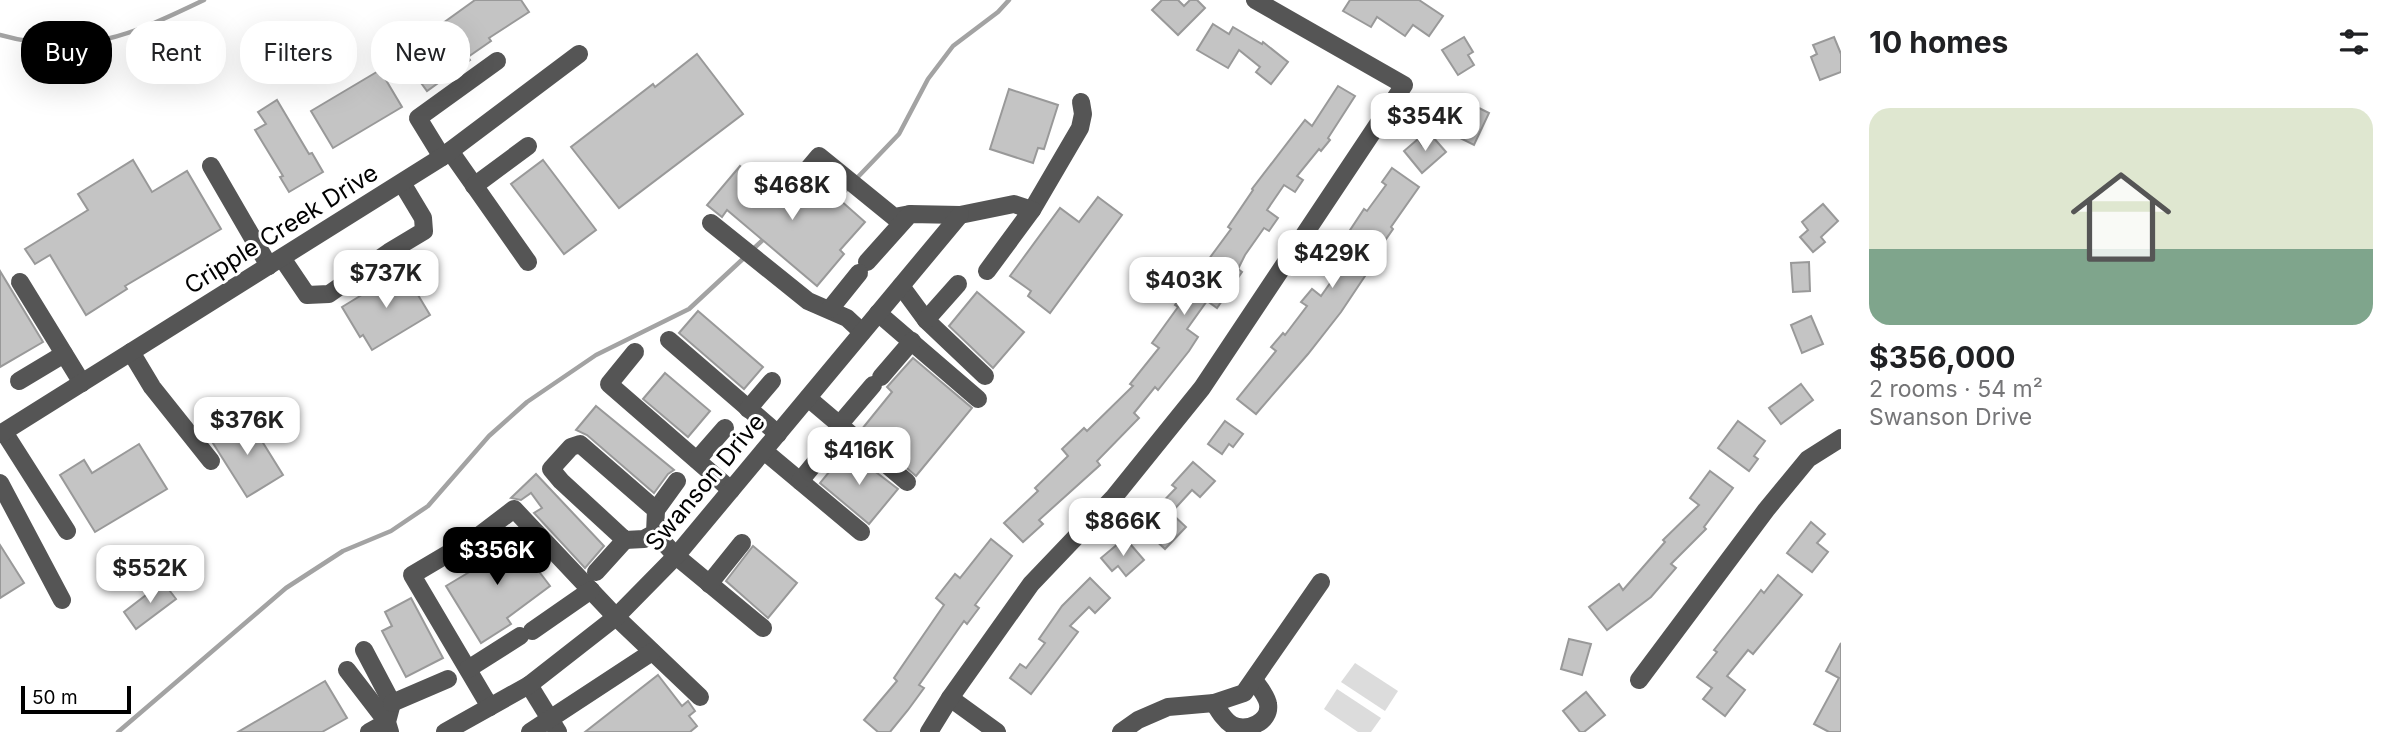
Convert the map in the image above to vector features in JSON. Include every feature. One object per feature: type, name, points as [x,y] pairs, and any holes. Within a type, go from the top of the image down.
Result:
[{"type":"street","points":[[929,732],[1031,584],[1114,497],[1202,388],[1404,85],[1255,0]]},
{"type":"street","name":"Cripple Creek Drive","points":[[2,433],[402,183],[446,154],[579,54]]},
{"type":"street","points":[[497,61],[418,118],[474,186],[528,262]]},
{"type":"street","points":[[987,271],[1032,209],[1080,128],[1083,114],[1081,102]]},
{"type":"street","points":[[474,186],[528,146]]},
{"type":"street","points":[[792,188],[819,156],[894,217],[910,214],[960,215],[1014,204],[1032,209]]},
{"type":"street","points":[[211,166],[275,262],[307,295],[329,294],[424,231],[423,218],[402,183]]},
{"type":"street","points":[[830,309],[910,214]]},
{"type":"street","name":"Swanson Drive","points":[[445,732],[529,685],[616,617],[676,556],[960,215]]},
{"type":"street","points":[[711,223],[808,301],[847,318],[862,332]]},
{"type":"street","points":[[20,282],[82,383]]},
{"type":"street","points":[[926,320],[958,284]]},
{"type":"street","points":[[901,286],[926,320],[985,376]]},
{"type":"street","points":[[878,313],[978,399]]},
{"type":"street","points":[[669,340],[778,434]]},
{"type":"street","points":[[800,481],[877,381],[912,341]]},
{"type":"street","points":[[131,352],[152,387],[211,461]]},
{"type":"street","points":[[635,352],[609,384],[731,490]]},
{"type":"street","points":[[19,381],[64,354]]},
{"type":"street","points":[[748,409],[772,381]]},
{"type":"street","points":[[808,398],[836,433],[907,482]]},
{"type":"street","points":[[697,460],[725,428]]},
{"type":"street","points":[[2,433],[67,531]]},
{"type":"street","points":[[1639,680],[1766,510],[1808,459],[1841,438]]},
{"type":"street","points":[[625,540],[551,469],[571,447],[580,444],[656,510]]},
{"type":"street","points":[[764,451],[861,532]]},
{"type":"street","points":[[677,481],[656,510],[655,533],[676,556],[763,628]]},
{"type":"street","points":[[0,483],[62,600]]},
{"type":"street","points":[[476,538],[514,509],[616,617],[699,697]]},
{"type":"street","points":[[596,572],[625,540],[644,539],[655,533]]},
{"type":"street","points":[[709,584],[742,543]]},
{"type":"street","points":[[456,549],[412,575],[490,707]]},
{"type":"street","points":[[1121,732],[1138,720],[1168,707],[1214,703],[1244,693],[1321,582]]},
{"type":"street","points":[[467,669],[591,590]]},
{"type":"street","points":[[364,650],[392,703],[389,727]]},
{"type":"street","points":[[530,732],[555,725],[652,652]]},
{"type":"street","points":[[347,670],[389,727]]},
{"type":"street","points":[[392,703],[448,678]]},
{"type":"street","points":[[1214,703],[1222,716],[1233,725],[1251,727],[1260,723],[1269,706],[1254,680]]},
{"type":"street","points":[[529,685],[555,725]]},
{"type":"street","points":[[950,698],[998,732]]},
{"type":"street","points":[[369,732],[389,727]]},
{"type":"shaded area","points":[[1355,663],[1398,691],[1385,711],[1341,682]]},
{"type":"shaded area","points":[[1337,689],[1381,718],[1371,732],[1358,732],[1324,709]]},
{"type":"building","points":[[475,0],[521,0],[529,12],[489,38],[491,41],[470,56],[470,21],[446,21]]},
{"type":"building","points":[[1162,0],[1178,0],[1184,6],[1190,0],[1197,0],[1205,8],[1178,35],[1152,10]]},
{"type":"building","points":[[1350,0],[1419,0],[1443,16],[1429,36],[1413,25],[1405,36],[1377,17],[1371,27],[1343,11]]},
{"type":"building","points":[[1213,24],[1229,34],[1233,27],[1262,44],[1263,42],[1288,62],[1271,84],[1256,72],[1260,67],[1239,50],[1228,68],[1197,50]]},
{"type":"building","points":[[1464,37],[1473,52],[1468,55],[1474,65],[1458,75],[1442,50]]},
{"type":"building","points":[[1834,37],[1841,54],[1841,72],[1820,80],[1811,57],[1817,54],[1813,45]]},
{"type":"building","points":[[697,54],[743,114],[619,208],[571,147]]},
{"type":"building","points":[[371,75],[371,84],[388,84],[402,107],[333,148],[311,111]]},
{"type":"building","points":[[422,84],[437,84],[427,91]]},
{"type":"building","points":[[1338,86],[1355,96],[1328,138],[1330,140],[1297,176],[1303,180],[1295,192],[1284,185],[1267,210],[1278,218],[1269,231],[1264,228],[1245,255],[1238,269],[1242,272],[1217,308],[1207,301],[1187,329],[1198,337],[1189,351],[1158,390],[1155,387],[1134,413],[1139,418],[1097,461],[1100,465],[1039,520],[1043,524],[1023,542],[1004,523],[1038,491],[1035,488],[1068,456],[1062,449],[1084,428],[1087,431],[1133,386],[1130,384],[1159,348],[1152,343],[1178,307],[1175,305],[1231,229],[1228,227],[1252,189],[1305,120],[1312,126]]},
{"type":"building","points":[[1009,89],[1058,105],[1044,149],[1038,148],[1033,163],[990,149]]},
{"type":"building","points":[[1457,97],[1489,113],[1474,145],[1446,131],[1454,115],[1449,112]]},
{"type":"building","points":[[277,100],[309,154],[312,153],[323,172],[289,192],[280,177],[283,176],[255,130],[266,124],[258,112]]},
{"type":"building","points":[[1432,136],[1446,152],[1422,173],[1404,151],[1418,139],[1422,145]]},
{"type":"building","points":[[133,160],[152,192],[187,171],[221,229],[125,286],[127,289],[86,315],[50,255],[35,264],[25,249],[88,210],[78,194]]},
{"type":"building","points":[[543,160],[596,230],[564,254],[511,184]]},
{"type":"building","points":[[740,166],[788,206],[815,178],[865,222],[840,250],[844,254],[817,286],[727,210],[722,217],[707,205]]},
{"type":"building","points":[[1392,168],[1419,187],[1391,227],[1393,229],[1366,268],[1369,270],[1341,312],[1256,414],[1237,399],[1276,351],[1271,347],[1283,333],[1285,335],[1307,306],[1301,302],[1312,289],[1321,296],[1340,269],[1329,262],[1364,209],[1367,211],[1386,185],[1382,182]]},
{"type":"building","points":[[1098,197],[1122,215],[1050,313],[1028,296],[1031,291],[1010,276],[1060,208],[1079,222]]},
{"type":"building","points":[[1823,204],[1838,221],[1821,237],[1825,242],[1813,252],[1800,237],[1808,230],[1802,222]]},
{"type":"building","points":[[1809,262],[1810,291],[1793,292],[1791,263]]},
{"type":"building","points":[[403,270],[430,315],[372,350],[363,335],[360,337],[342,307]]},
{"type":"building","points":[[0,271],[43,342],[0,367]]},
{"type":"building","points":[[977,292],[1024,332],[993,368],[949,326]]},
{"type":"building","points":[[698,311],[763,367],[744,389],[679,333]]},
{"type":"building","points":[[1811,316],[1823,344],[1802,353],[1791,325]]},
{"type":"building","points":[[913,358],[972,408],[916,476],[862,429],[892,392],[887,387]]},
{"type":"building","points":[[665,373],[710,411],[688,437],[643,399]]},
{"type":"building","points":[[1801,384],[1813,400],[1781,424],[1769,408]]},
{"type":"building","points":[[596,406],[674,470],[654,493],[587,435],[576,430]]},
{"type":"building","points":[[247,417],[283,475],[247,497],[211,440]]},
{"type":"building","points":[[1225,421],[1243,434],[1233,447],[1229,444],[1222,454],[1208,444]]},
{"type":"building","points":[[1738,421],[1765,441],[1754,456],[1758,459],[1749,471],[1718,448]]},
{"type":"building","points":[[139,444],[167,489],[95,532],[60,475],[84,460],[92,473]]},
{"type":"building","points":[[847,450],[898,489],[869,524],[820,483]]},
{"type":"building","points":[[1193,462],[1215,481],[1200,497],[1192,490],[1171,513],[1186,527],[1165,549],[1137,523],[1149,510],[1152,513],[1176,488],[1172,485]]},
{"type":"building","points":[[1710,471],[1733,488],[1704,527],[1706,529],[1671,564],[1676,568],[1651,597],[1607,630],[1589,607],[1619,584],[1623,590],[1665,542],[1663,540],[1699,505],[1690,498]]},
{"type":"building","points":[[536,474],[604,546],[585,568],[534,513],[542,508],[531,493],[521,500],[511,498]]},
{"type":"building","points":[[1811,522],[1825,534],[1817,543],[1828,552],[1812,572],[1787,553]]},
{"type":"building","points":[[509,532],[550,586],[507,618],[511,624],[481,643],[446,586],[481,565],[475,557]]},
{"type":"building","points":[[1125,538],[1144,560],[1126,576],[1118,566],[1112,571],[1101,558]]},
{"type":"building","points":[[991,539],[1012,556],[975,605],[979,608],[967,624],[964,621],[919,685],[924,688],[908,710],[890,732],[878,732],[864,720],[897,681],[894,678],[944,605],[936,598],[955,574],[960,578]]},
{"type":"building","points":[[0,545],[24,583],[0,598]]},
{"type":"building","points":[[753,546],[797,583],[768,618],[726,581]]},
{"type":"building","points":[[1778,575],[1802,595],[1753,654],[1748,650],[1727,676],[1745,690],[1725,716],[1703,699],[1712,688],[1697,677],[1717,652],[1714,650],[1761,590],[1764,593]]},
{"type":"building","points":[[1090,578],[1110,598],[1095,613],[1089,607],[1070,626],[1078,632],[1031,694],[1010,678],[1020,664],[1026,668],[1045,643],[1039,639],[1062,606]]},
{"type":"building","points":[[163,582],[176,599],[136,629],[124,612]]},
{"type":"building","points":[[411,598],[443,658],[406,677],[382,631],[392,626],[385,612]]},
{"type":"building","points":[[1569,639],[1591,644],[1582,675],[1561,669]]},
{"type":"building","points":[[1841,643],[1841,732],[1829,732],[1814,724],[1839,678],[1826,671]]},
{"type":"building","points":[[658,675],[682,706],[688,701],[695,711],[689,716],[697,726],[690,732],[585,732]]},
{"type":"building","points":[[325,681],[347,718],[322,732],[238,732]]},
{"type":"building","points":[[1586,692],[1605,715],[1584,732],[1580,732],[1563,711]]},
{"type":"waterway","points":[[0,35],[29,42],[56,44],[105,39],[129,33],[204,0]]},
{"type":"waterway","points":[[856,179],[899,134],[928,79],[953,46],[998,12],[1009,0]]},
{"type":"waterway","points":[[831,197],[844,192],[850,185]]},
{"type":"waterway","points":[[751,251],[765,238]]},
{"type":"waterway","points":[[118,732],[286,588],[343,551],[391,531],[428,506],[489,436],[527,402],[596,355],[689,309],[745,257]]}]
